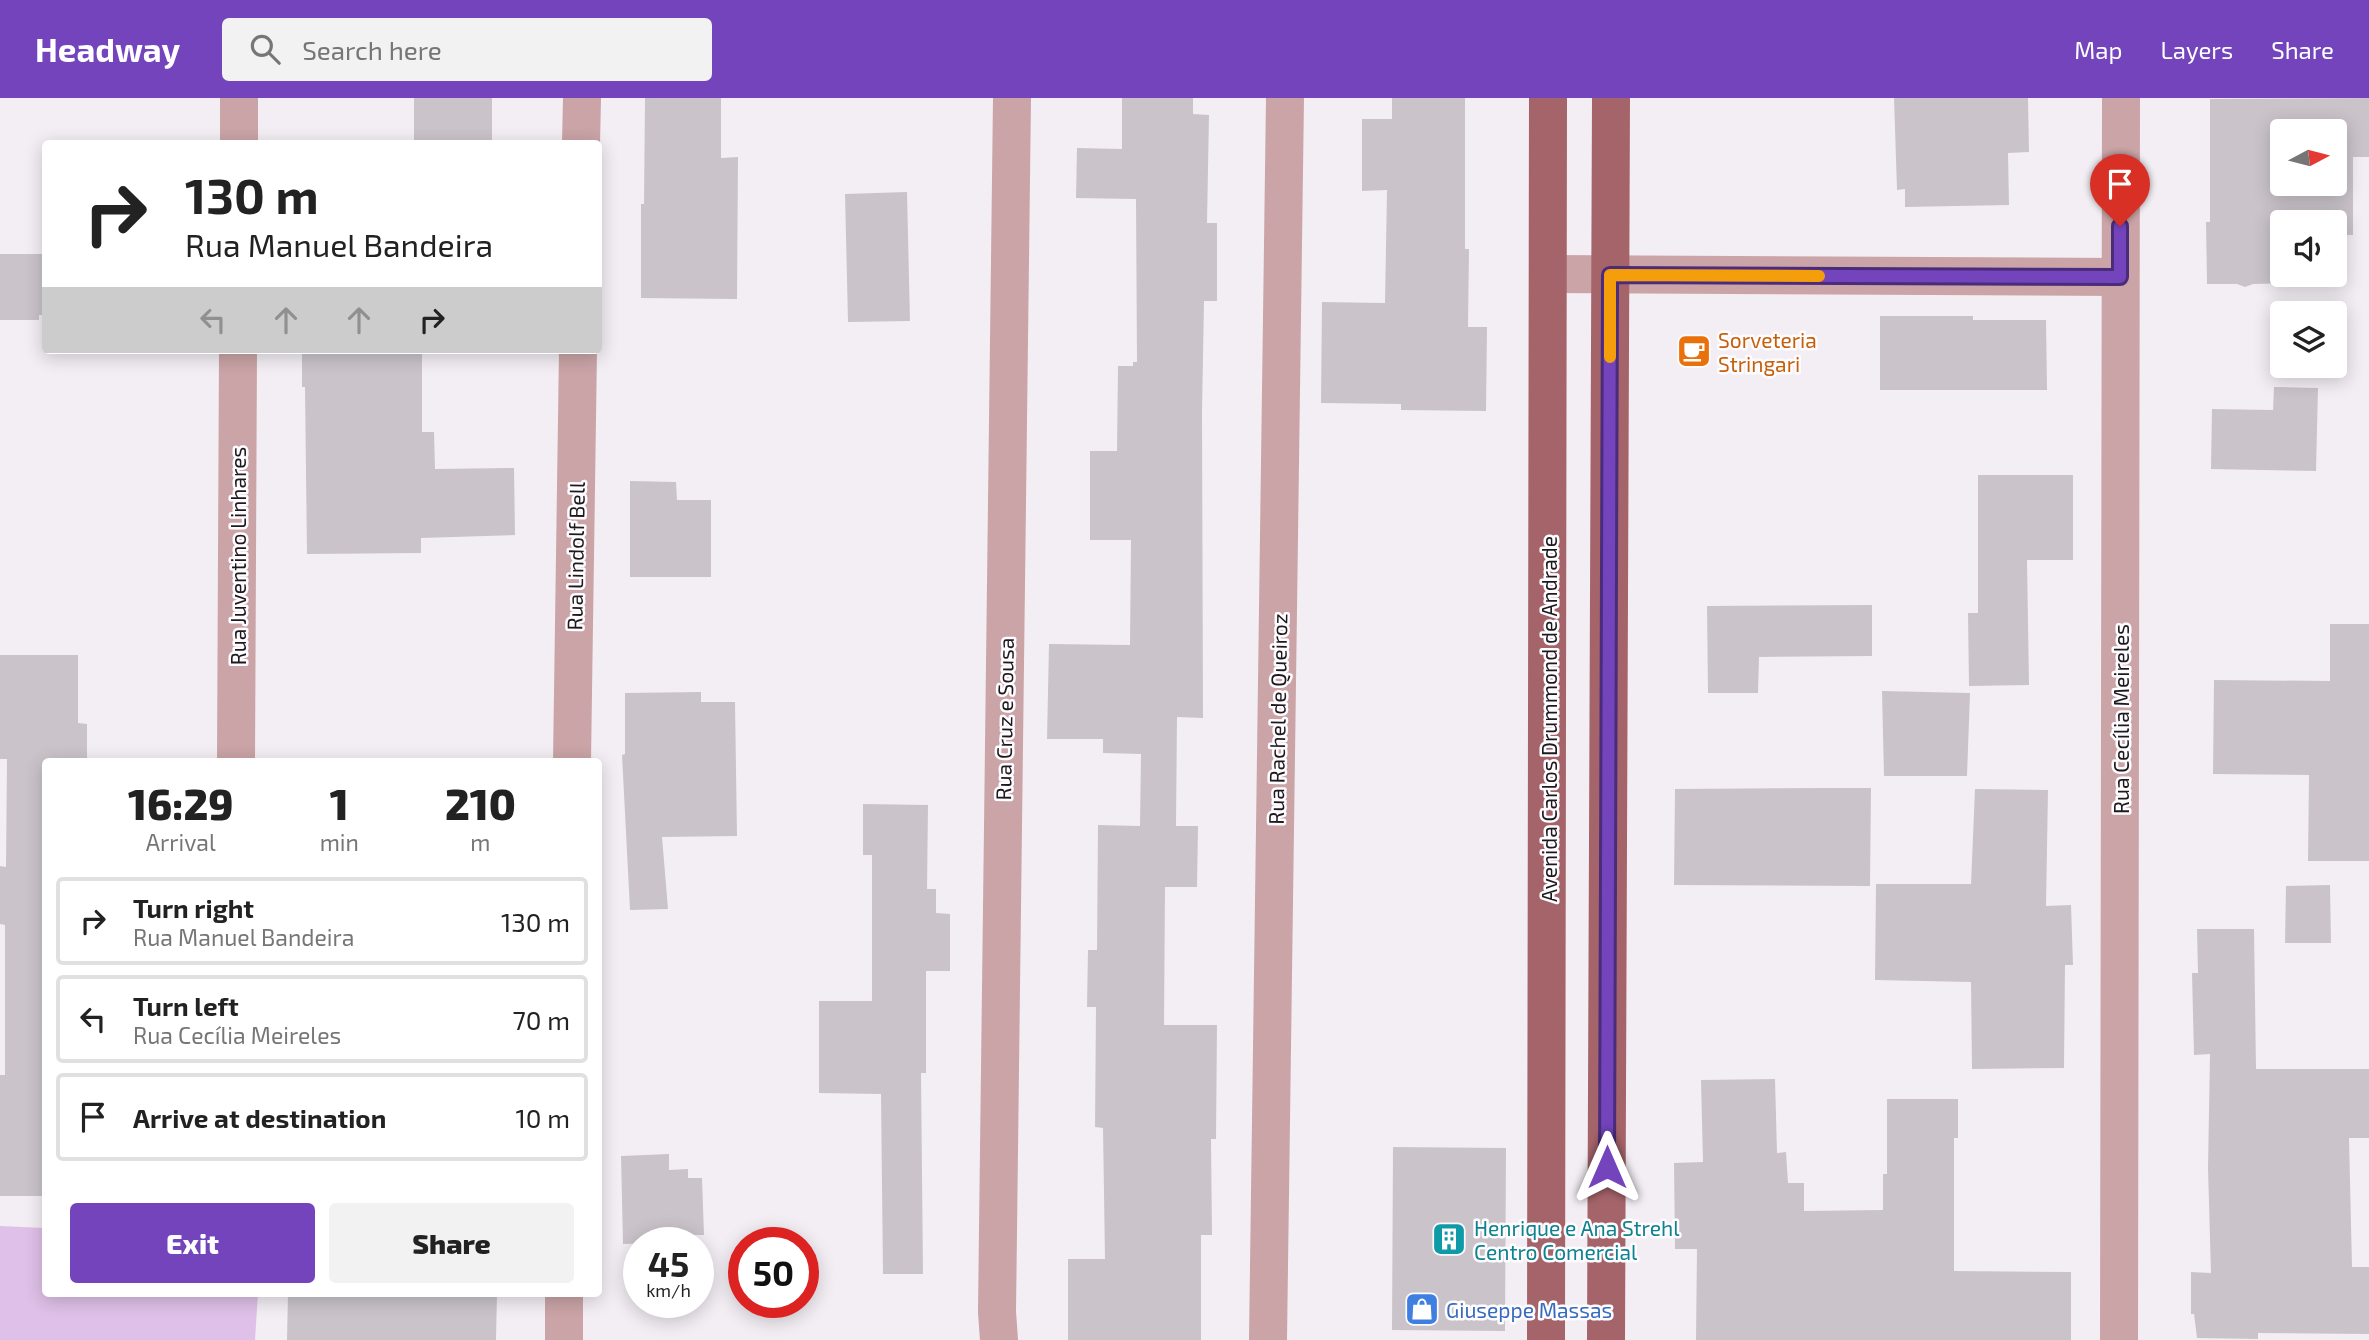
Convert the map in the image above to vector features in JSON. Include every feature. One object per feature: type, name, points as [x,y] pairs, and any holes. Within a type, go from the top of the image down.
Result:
[{"type":"main road","name":"Avenida Carlos Drummond de Andrade","points":[[1546,1340],[1548,98]]},
{"type":"main road","points":[[1606,1340],[1611,98]]},
{"type":"street","points":[[239,98],[239,140]]},
{"type":"street","points":[[581,140],[582,98]]},
{"type":"street","name":"Rua Cruz e Sousa","points":[[999,1340],[997,1312],[1012,98]]},
{"type":"street","name":"Rua Rachel de Queiroz","points":[[1268,1340],[1285,98]]},
{"type":"street","name":"Rua Cecília Meireles","points":[[2119,1340],[2121,98]]},
{"type":"street","points":[[1549,274],[2120,277]]},
{"type":"street","name":"Rua Juventino Linhares","points":[[236,758],[238,354]]},
{"type":"street","name":"Rua Lindolf Bell","points":[[572,758],[578,354]]},
{"type":"street","points":[[564,1297],[564,1340]]},
{"type":"shaded area","points":[[0,1226],[42,1228],[42,1297],[258,1297],[255,1340],[0,1340]]},
{"type":"building","points":[[414,98],[492,98],[492,140],[414,140]]},
{"type":"building","points":[[645,98],[721,98],[721,158],[738,157],[737,299],[641,298]]},
{"type":"building","points":[[1122,98],[1193,98],[1193,114],[1209,115],[1207,223],[1217,223],[1217,301],[1204,301],[1203,718],[1177,717],[1176,826],[1198,826],[1197,887],[1165,887],[1164,1025],[1217,1025],[1216,1139],[1211,1139],[1212,1235],[1201,1235],[1201,1340],[1068,1340],[1068,1259],[1105,1259],[1103,1128],[1095,1127],[1096,1007],[1087,1007],[1088,950],[1097,950],[1098,825],[1140,826],[1141,754],[1103,753],[1103,739],[1047,739],[1049,644],[1130,645],[1131,540],[1090,540],[1090,451],[1117,451],[1118,366],[1133,366],[1133,362],[1137,362],[1136,199],[1076,198],[1077,148],[1122,149]]},
{"type":"building","points":[[1392,98],[1465,98],[1468,327],[1487,327],[1486,411],[1401,410],[1401,404],[1321,403],[1322,302],[1385,303],[1387,190],[1362,191],[1362,119],[1392,119]]},
{"type":"building","points":[[1894,98],[2028,98],[2029,152],[2008,153],[2009,205],[1905,207],[1905,189],[1897,190]]},
{"type":"building","points":[[2369,98],[2369,157],[2353,157],[2353,235],[2347,235],[2347,210],[2270,210],[2270,284],[2245,287],[2237,284],[2207,284],[2206,222],[2210,222],[2210,99]]},
{"type":"building","points":[[907,192],[910,321],[848,322],[845,194]]},
{"type":"building","points":[[0,254],[42,254],[42,315],[39,315],[39,320],[0,320]]},
{"type":"building","points":[[1880,316],[1973,316],[1973,320],[2046,320],[2047,390],[1880,390]]},
{"type":"building","points":[[302,354],[422,354],[422,432],[434,432],[435,469],[514,468],[515,535],[421,538],[421,553],[307,554],[305,387],[302,387]]},
{"type":"building","points":[[2274,387],[2318,388],[2316,471],[2211,469],[2212,409],[2273,410]]},
{"type":"building","points":[[1978,475],[2073,475],[2073,560],[2027,560],[2029,685],[1969,686],[1968,613],[1978,613]]},
{"type":"building","points":[[630,481],[676,482],[677,500],[711,500],[711,577],[630,577]]},
{"type":"building","points":[[1872,605],[1872,656],[1759,657],[1758,693],[1708,693],[1707,606]]},
{"type":"building","points":[[2330,624],[2369,624],[2369,861],[2308,861],[2309,775],[2213,774],[2214,680],[2330,681]]},
{"type":"building","points":[[0,655],[78,655],[78,723],[87,724],[87,758],[42,758],[42,1196],[0,1196],[0,1075],[5,1075],[5,925],[0,924],[0,866],[6,867],[7,759],[0,759]]},
{"type":"building","points":[[1882,691],[1970,693],[1967,776],[1884,776]]},
{"type":"building","points":[[701,692],[701,702],[735,702],[737,836],[662,837],[668,909],[630,910],[622,755],[625,754],[625,693]]},
{"type":"building","points":[[1871,788],[1870,886],[1674,885],[1675,789]]},
{"type":"building","points":[[1975,789],[2048,790],[2046,906],[2071,905],[2073,965],[2065,965],[2064,1068],[1972,1069],[1971,982],[1875,980],[1876,884],[1971,884]]},
{"type":"building","points":[[863,804],[928,805],[927,889],[936,889],[936,913],[950,914],[950,971],[926,971],[926,1073],[921,1073],[923,1274],[883,1274],[881,1094],[819,1093],[819,1001],[872,1001],[872,855],[863,855]]},
{"type":"building","points":[[2330,885],[2331,943],[2285,943],[2286,886]]},
{"type":"building","points":[[2197,929],[2254,929],[2256,1069],[2369,1069],[2369,1138],[2349,1138],[2352,1267],[2369,1267],[2369,1334],[2258,1333],[2258,1339],[2197,1338],[2194,1314],[2191,1314],[2191,1272],[2211,1273],[2208,1168],[2210,1054],[2194,1055],[2192,973],[2198,973]]},
{"type":"building","points":[[1775,1079],[1777,1153],[1786,1152],[1788,1183],[1804,1183],[1804,1211],[1883,1210],[1883,1174],[1887,1174],[1887,1099],[1958,1099],[1958,1138],[1954,1138],[1954,1271],[2071,1272],[2071,1340],[1696,1340],[1697,1249],[1675,1249],[1674,1163],[1703,1162],[1701,1080]]},
{"type":"building","name":"Henrique e Ana Strehl Centro Comercial","points":[[1393,1147],[1506,1148],[1505,1331],[1392,1330]]},
{"type":"building","points":[[669,1154],[669,1170],[688,1169],[688,1178],[702,1178],[704,1227],[623,1227],[623,1244],[621,1156]]},
{"type":"building","points":[[288,1297],[497,1297],[496,1340],[287,1340]]},
{"type":"slow traffic","points":[[1610,357],[1610,275],[1819,276]]},
{"type":"place","name":"Sorveteria Stringari","points":[[1694,351]]},
{"type":"place","name":"Henrique e Ana Strehl Centro Comercial","points":[[1449,1239]]},
{"type":"place","name":"Giuseppe Massas","points":[[1422,1309]]},
{"type":"route","points":[[1607,1167],[1610,275],[2120,277],[2120,226]]}]
